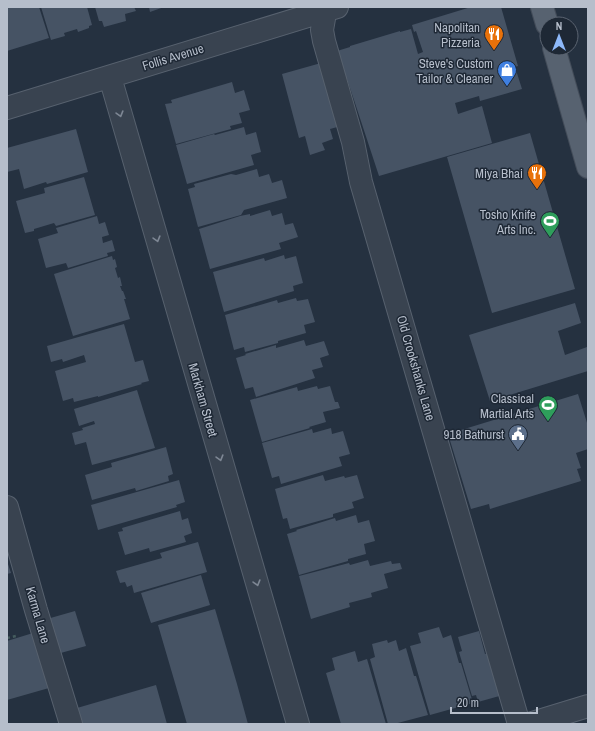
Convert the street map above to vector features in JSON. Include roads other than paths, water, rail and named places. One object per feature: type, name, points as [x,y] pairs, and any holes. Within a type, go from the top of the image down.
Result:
[{"type":"main road","points":[[556,56],[588,167]]},
{"type":"street","name":"Follis Avenue","points":[[7,108],[330,8]]},
{"type":"street","name":"Old Crookshanks Lane","points":[[330,8],[322,30],[352,142],[361,182],[520,724]]},
{"type":"street","name":"Markham Street","points":[[110,77],[298,724]]},
{"type":"street","name":"Karma Lane","points":[[7,507],[36,610],[71,724]]},
{"type":"street","points":[[529,724],[588,706]]},
{"type":"place","name":"Napolitan Pizzeria","points":[[494,51]]},
{"type":"place","name":"Steve's Custom Tailor & Cleaner","points":[[507,87]]},
{"type":"place","name":"Miya Bhai","points":[[537,190]]},
{"type":"place","name":"Tosho Knife Arts Inc.","points":[[550,238]]},
{"type":"place","name":"Classical Martial Arts","points":[[548,422]]},
{"type":"place","name":"918 Bathurst","points":[[518,451]]}]
